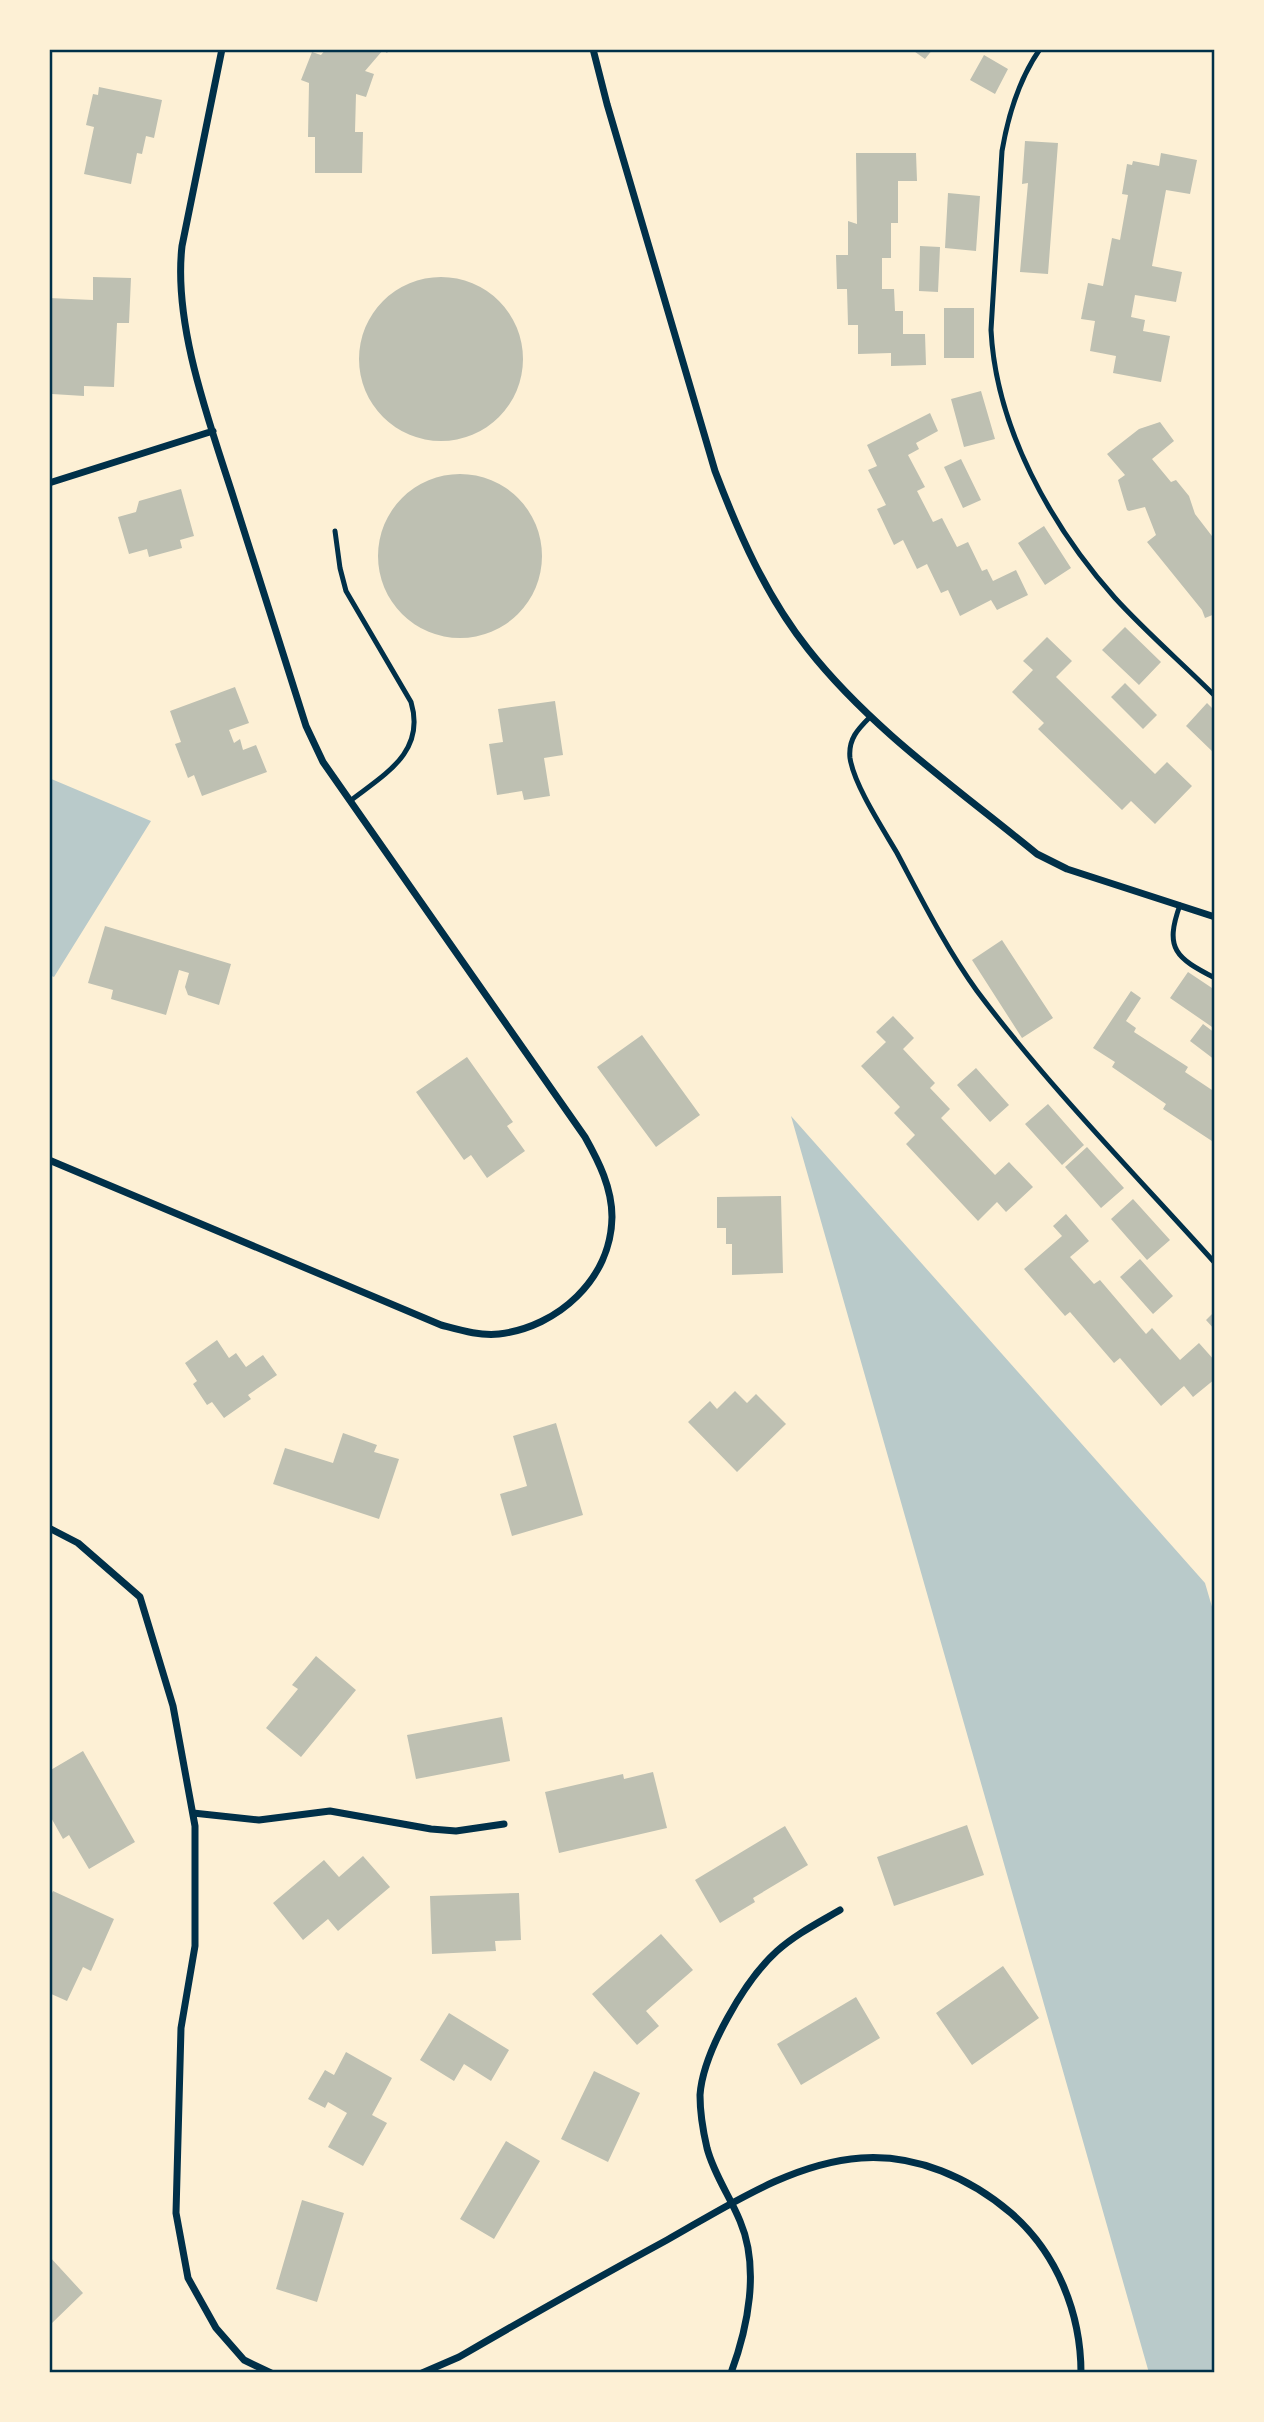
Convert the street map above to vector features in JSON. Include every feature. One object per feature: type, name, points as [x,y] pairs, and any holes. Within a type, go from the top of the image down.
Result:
[{"type":"street","points":[[49,1160],[441,1325],[471,1333],[498,1334],[549,1318],[573,1302],[590,1282],[609,1240],[612,1217],[609,1191],[601,1167],[585,1137],[323,762],[306,726],[213,431],[182,310],[179,274],[182,246],[222,49]]},
{"type":"street","points":[[593,49],[715,471],[736,525],[769,592],[808,649],[870,717],[1037,854],[1067,869],[1215,917]]},
{"type":"street","points":[[49,483],[213,431]]},
{"type":"street","points":[[49,1528],[78,1543],[139,1597],[173,1706],[195,1826],[195,1946],[181,2028],[176,2213],[188,2278],[216,2328],[244,2360],[271,2373]]},
{"type":"street","points":[[193,1813],[258,1819],[330,1811],[456,1831],[504,1824]]},
{"type":"street","points":[[731,2373],[744,2330],[750,2281],[745,2235],[715,2170],[702,2122],[700,2094],[705,2070],[725,2025],[758,1971],[793,1938],[840,1910]]},
{"type":"street","points":[[422,2373],[459,2357],[732,2204],[779,2181],[821,2165],[861,2158],[888,2158],[910,2162],[957,2177],[980,2189],[1014,2216],[1047,2256],[1070,2298],[1079,2339],[1081,2373]]},
{"type":"lane","points":[[1040,49],[1030,62],[1018,91],[1007,123],[1002,151],[991,330],[992,355],[998,383],[1031,472],[1059,522],[1083,557],[1117,599],[1215,696]]},
{"type":"lane","points":[[335,531],[346,591],[411,702],[415,715],[415,731],[409,747],[390,769],[350,801]]},
{"type":"lane","points":[[870,717],[853,737],[850,758],[872,808],[944,939],[975,988],[1024,1051],[1215,1263]]},
{"type":"lane","points":[[1180,905],[1172,928],[1175,948],[1194,967],[1215,978]]},
{"type":"shaded area","points":[[49,778],[151,821],[54,977],[49,975]]},
{"type":"shaded area","points":[[791,1116],[1205,1583],[1215,1617],[1215,2373],[1149,2373]]},
{"type":"building","points":[[326,49],[390,49],[387,53],[383,50],[365,71],[374,74],[366,97],[356,94],[355,132],[363,132],[362,173],[315,173],[315,137],[308,137],[309,83],[301,80],[312,52],[321,55]]},
{"type":"building","points":[[911,49],[933,49],[925,59]]},
{"type":"building","points":[[984,55],[1008,69],[995,94],[970,80]]},
{"type":"building","points":[[99,87],[162,100],[154,138],[146,136],[142,154],[137,153],[131,184],[84,174],[94,127],[86,125],[93,94],[98,95]]},
{"type":"building","points":[[1025,141],[1058,143],[1048,274],[1020,272],[1028,183],[1022,184]]},
{"type":"building","points":[[856,153],[916,153],[917,181],[898,181],[898,223],[891,223],[891,258],[882,258],[882,289],[894,289],[895,311],[903,311],[903,334],[925,334],[926,365],[891,366],[891,353],[858,354],[858,325],[848,325],[847,289],[837,289],[836,255],[848,255],[848,221],[857,224]]},
{"type":"building","points":[[1161,153],[1197,160],[1190,194],[1166,190],[1152,266],[1182,272],[1176,302],[1135,295],[1131,317],[1145,320],[1143,331],[1170,336],[1161,382],[1113,373],[1116,356],[1090,351],[1095,321],[1081,319],[1088,283],[1103,286],[1112,238],[1120,240],[1128,195],[1122,194],[1127,164],[1132,165],[1133,161],[1159,166]]},
{"type":"building","points":[[948,193],[980,196],[976,251],[945,248]]},
{"type":"building","points":[[920,246],[940,247],[938,292],[919,291]]},
{"type":"building","points":[[93,277],[131,278],[129,323],[117,323],[114,387],[84,386],[84,396],[52,394],[52,385],[49,384],[49,298],[93,300]]},
{"type":"building","points":[[441,277],[472,284],[499,301],[516,328],[523,359],[516,390],[499,417],[472,434],[441,441],[410,434],[383,417],[366,390],[359,359],[366,328],[383,301],[410,284]]},
{"type":"building","points":[[944,308],[974,308],[974,358],[944,358]]},
{"type":"building","points":[[981,391],[995,439],[964,447],[951,399]]},
{"type":"building","points":[[930,413],[938,431],[916,443],[919,449],[908,455],[925,487],[917,491],[933,522],[942,518],[957,547],[968,542],[982,571],[987,569],[993,581],[1016,570],[1028,595],[997,610],[991,600],[960,616],[948,590],[941,593],[927,564],[917,569],[903,540],[894,545],[877,509],[886,505],[868,470],[877,466],[867,445]]},
{"type":"building","points":[[1160,422],[1174,441],[1152,459],[1171,482],[1176,480],[1189,496],[1195,514],[1215,540],[1215,614],[1205,618],[1202,610],[1147,542],[1156,535],[1145,507],[1127,510],[1118,480],[1125,475],[1107,454],[1139,429]]},
{"type":"building","points":[[961,459],[981,500],[963,508],[944,467]]},
{"type":"building","points":[[460,474],[491,481],[518,498],[535,525],[542,556],[535,587],[518,614],[491,631],[460,638],[429,631],[402,614],[385,587],[378,556],[385,525],[402,498],[429,481]]},
{"type":"building","points":[[181,489],[194,536],[180,540],[182,548],[149,557],[147,549],[129,554],[118,517],[136,512],[139,501]]},
{"type":"building","points":[[1044,526],[1071,568],[1045,585],[1018,543]]},
{"type":"building","points":[[1125,627],[1161,662],[1139,685],[1102,650]]},
{"type":"building","points":[[1047,637],[1072,661],[1056,677],[1155,774],[1167,762],[1192,786],[1155,824],[1131,801],[1122,810],[1038,729],[1044,723],[1012,692],[1033,670],[1023,661]]},
{"type":"building","points":[[1125,683],[1157,715],[1143,729],[1111,697]]},
{"type":"building","points":[[235,687],[249,723],[229,730],[234,743],[240,739],[243,750],[256,745],[267,772],[202,796],[194,775],[188,778],[175,744],[181,742],[170,711]]},
{"type":"building","points":[[555,701],[563,755],[544,758],[550,796],[524,800],[522,791],[497,795],[489,744],[503,742],[498,709]]},
{"type":"building","points":[[1207,703],[1215,711],[1215,754],[1186,726]]},
{"type":"building","points":[[105,926],[231,964],[219,1005],[188,995],[185,987],[189,973],[179,970],[166,1015],[111,999],[113,990],[88,983]]},
{"type":"building","points":[[1002,940],[1053,1018],[1022,1038],[972,960]]},
{"type":"building","points":[[1188,972],[1215,990],[1215,1029],[1170,998]]},
{"type":"building","points":[[1131,991],[1141,998],[1126,1021],[1136,1028],[1134,1032],[1188,1067],[1185,1072],[1215,1092],[1215,1143],[1163,1109],[1166,1104],[1112,1067],[1115,1062],[1093,1048]]},
{"type":"building","points":[[893,1016],[914,1038],[903,1049],[935,1083],[930,1088],[950,1109],[941,1118],[995,1175],[1009,1162],[1033,1187],[1006,1212],[997,1202],[978,1221],[906,1144],[915,1135],[894,1113],[900,1107],[861,1066],[886,1042],[876,1032]]},
{"type":"building","points":[[1203,1024],[1215,1033],[1215,1060],[1190,1041]]},
{"type":"building","points":[[642,1035],[700,1115],[656,1147],[597,1067]]},
{"type":"building","points":[[467,1057],[513,1122],[507,1126],[525,1151],[487,1178],[471,1155],[464,1160],[416,1092]]},
{"type":"building","points":[[976,1068],[1009,1105],[990,1122],[957,1085]]},
{"type":"building","points":[[1048,1104],[1084,1145],[1062,1165],[1025,1124]]},
{"type":"building","points":[[1087,1147],[1124,1188],[1101,1208],[1065,1167]]},
{"type":"building","points":[[781,1196],[783,1273],[732,1275],[732,1244],[726,1244],[726,1228],[717,1228],[717,1197]]},
{"type":"building","points":[[1133,1199],[1170,1240],[1147,1260],[1111,1219]]},
{"type":"building","points":[[1066,1214],[1089,1241],[1070,1257],[1094,1284],[1100,1280],[1146,1334],[1152,1328],[1180,1360],[1199,1343],[1215,1361],[1215,1379],[1193,1397],[1184,1386],[1161,1406],[1120,1358],[1114,1363],[1070,1312],[1065,1316],[1024,1269],[1062,1236],[1053,1226]]},
{"type":"building","points":[[1140,1259],[1173,1296],[1153,1314],[1120,1277]]},
{"type":"building","points":[[1215,1311],[1215,1330],[1206,1320]]},
{"type":"building","points":[[217,1340],[229,1358],[236,1353],[246,1367],[263,1355],[277,1375],[248,1395],[251,1399],[224,1418],[212,1402],[207,1405],[193,1384],[197,1381],[185,1363]]},
{"type":"building","points":[[735,1391],[747,1403],[756,1394],[786,1424],[737,1472],[688,1422],[710,1401],[717,1409]]},
{"type":"building","points":[[556,1423],[583,1515],[512,1536],[500,1494],[527,1486],[513,1436]]},
{"type":"building","points":[[343,1433],[377,1445],[374,1452],[399,1459],[379,1519],[273,1484],[285,1448],[333,1463]]},
{"type":"building","points":[[316,1656],[356,1690],[301,1757],[266,1728],[298,1689],[292,1685]]},
{"type":"building","points":[[502,1717],[510,1761],[416,1779],[407,1735]]},
{"type":"building","points":[[83,1751],[135,1842],[89,1869],[69,1835],[63,1839],[49,1814],[49,1771]]},
{"type":"building","points":[[653,1772],[667,1828],[559,1853],[545,1792],[623,1774],[624,1779]]},
{"type":"building","points":[[967,1825],[984,1875],[894,1906],[877,1857]]},
{"type":"building","points":[[785,1826],[808,1865],[753,1898],[755,1902],[720,1923],[695,1880]]},
{"type":"building","points":[[363,1856],[390,1887],[338,1931],[328,1919],[303,1940],[273,1903],[324,1860],[339,1877]]},
{"type":"building","points":[[53,1891],[114,1919],[91,1971],[83,1967],[67,2001],[49,1993],[49,1899]]},
{"type":"building","points":[[519,1893],[521,1940],[495,1941],[496,1951],[432,1954],[430,1896]]},
{"type":"building","points":[[661,1934],[693,1970],[646,2011],[659,2026],[637,2045],[592,1994]]},
{"type":"building","points":[[1003,1966],[1039,2018],[972,2065],[936,2013]]},
{"type":"building","points":[[856,1997],[880,2038],[801,2085],[777,2044]]},
{"type":"building","points":[[449,2013],[509,2050],[491,2081],[464,2064],[454,2081],[420,2060]]},
{"type":"building","points":[[346,2052],[392,2078],[372,2115],[387,2123],[363,2166],[328,2147],[347,2113],[328,2102],[325,2108],[308,2099],[325,2070],[334,2075]]},
{"type":"building","points":[[594,2071],[640,2093],[608,2162],[561,2139]]},
{"type":"building","points":[[506,2141],[540,2161],[494,2239],[460,2219]]},
{"type":"building","points":[[302,2200],[344,2213],[317,2302],[276,2289]]},
{"type":"building","points":[[49,2256],[83,2293],[51,2324],[49,2321]]}]
